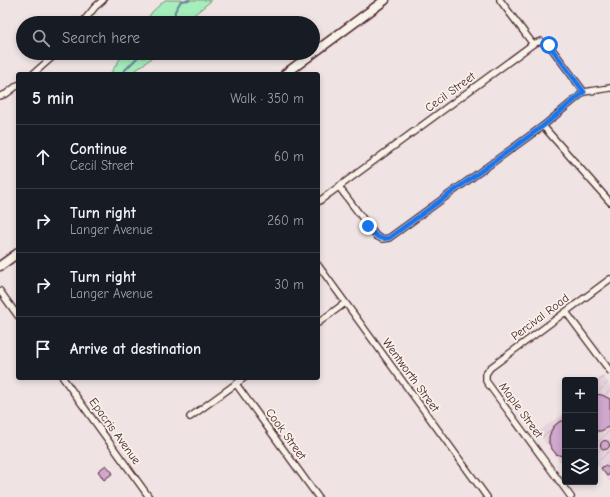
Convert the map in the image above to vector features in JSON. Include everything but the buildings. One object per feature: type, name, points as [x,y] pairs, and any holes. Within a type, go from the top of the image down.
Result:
[{"type":"street","points":[[88,16],[103,0]]},
{"type":"street","points":[[320,49],[385,0]]},
{"type":"street","points":[[500,0],[533,44],[541,41],[549,45],[584,92]]},
{"type":"street","name":"Cecil Street","points":[[320,201],[533,44]]},
{"type":"street","points":[[36,72],[49,60]]},
{"type":"street","points":[[289,72],[305,60]]},
{"type":"street","points":[[0,96],[6,94],[16,86]]},
{"type":"street","points":[[339,187],[376,236],[382,239],[389,238],[543,126],[584,92],[610,88]]},
{"type":"street","points":[[543,126],[610,202]]},
{"type":"street","points":[[0,266],[16,254]]},
{"type":"street","name":"Wentworth Street","points":[[320,268],[487,497]]},
{"type":"street","name":"Percival Road","points":[[486,374],[490,368],[610,279]]},
{"type":"street","points":[[0,291],[16,313]]},
{"type":"street","points":[[320,322],[345,303]]},
{"type":"street","points":[[566,312],[610,371]]},
{"type":"street","name":"Maple Street","points":[[486,374],[486,382],[571,497]]},
{"type":"street","name":"Epacris Avenue","points":[[64,380],[149,497]]},
{"type":"street","points":[[190,417],[241,380]]},
{"type":"street","name":"Cook Street","points":[[236,384],[318,497]]},
{"type":"shaded area","points":[[602,375],[610,386],[610,482],[598,466],[598,378]]},
{"type":"shaded area","points":[[562,414],[562,464],[538,432]]},
{"type":"green space","points":[[165,0],[212,0],[193,16],[149,16]]},
{"type":"green space","points":[[119,60],[149,60],[134,72],[111,72]]},
{"type":"waterway","points":[[175,16],[175,11],[181,1],[190,0]]},
{"type":"waterway","points":[[123,72],[135,60]]},
{"type":"route","points":[[368,226],[376,236],[382,239],[389,238],[403,230],[543,126],[584,92],[549,45]]}]
